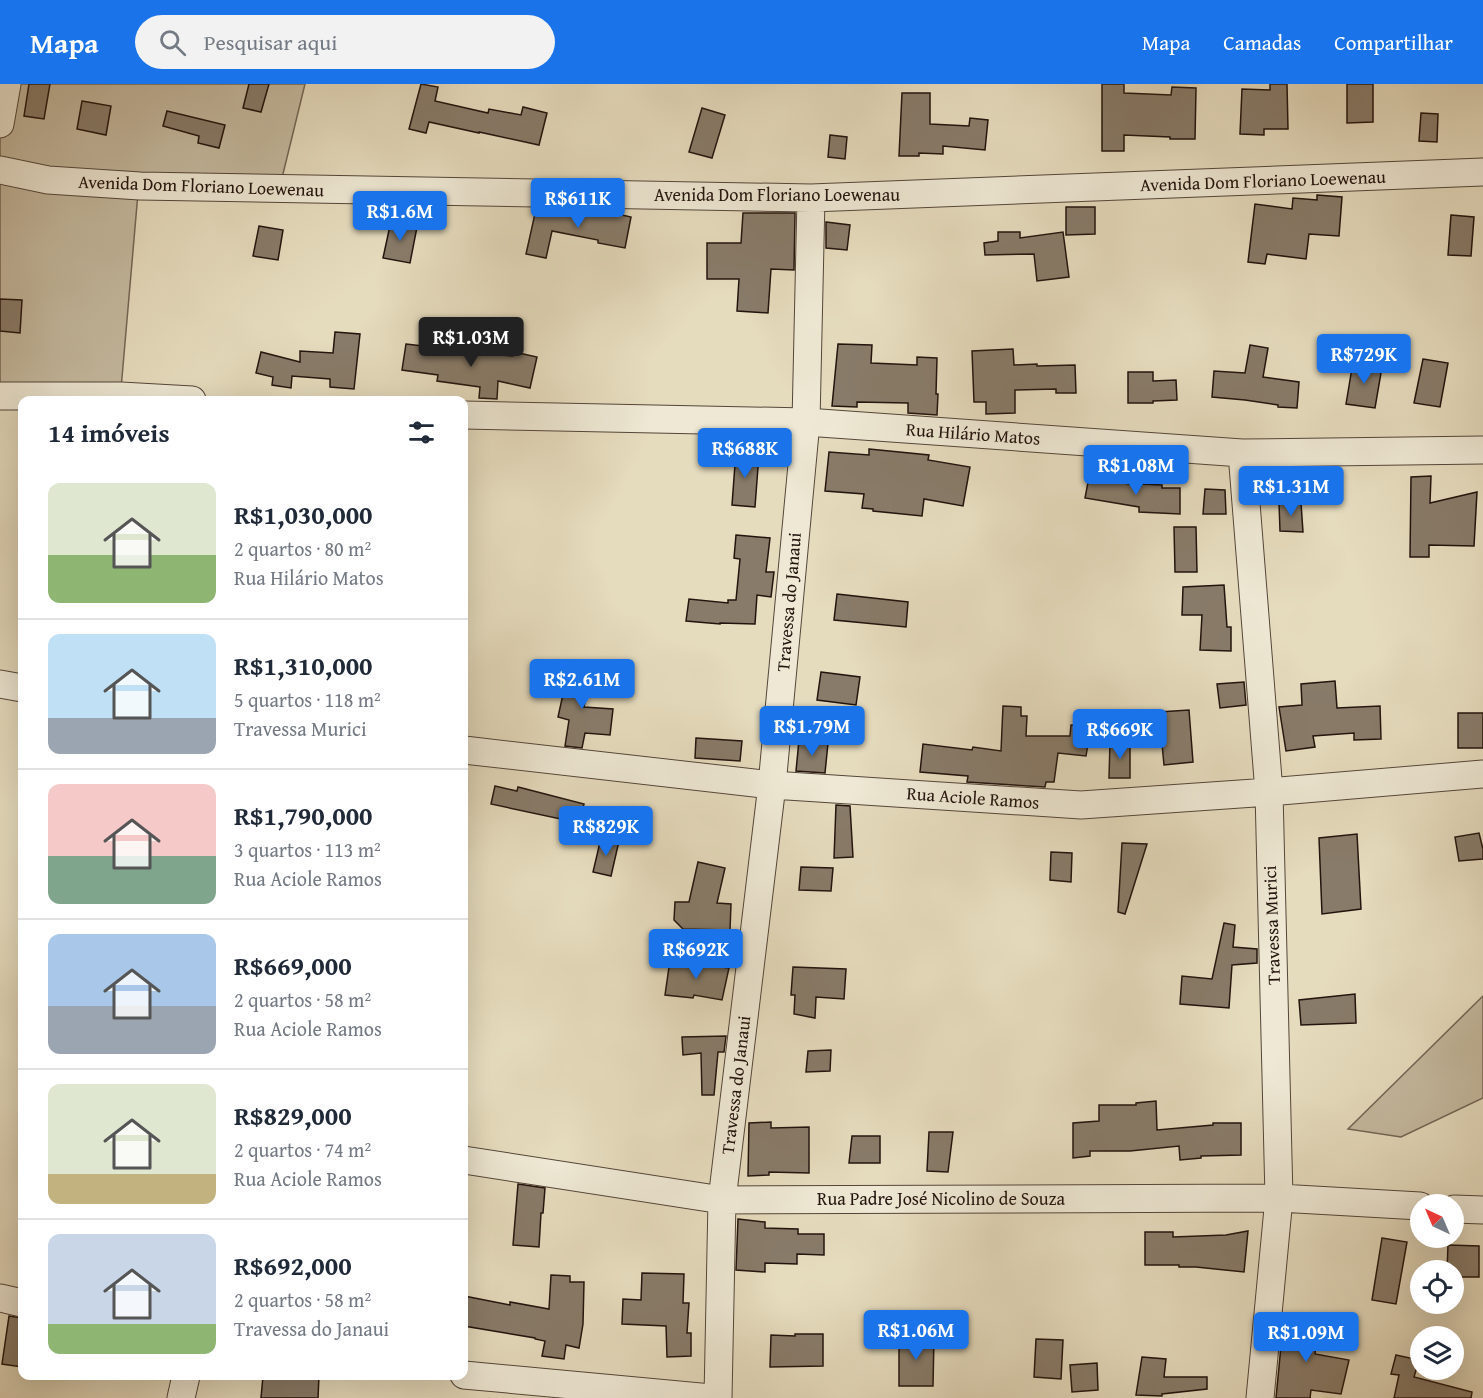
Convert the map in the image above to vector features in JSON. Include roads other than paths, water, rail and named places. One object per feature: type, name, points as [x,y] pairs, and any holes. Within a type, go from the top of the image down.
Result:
[{"type":"street","points":[[0,124],[7,84]]},
{"type":"street","name":"Avenida Dom Floriano Loewenau","points":[[0,170],[48,180],[140,186],[811,198],[1483,172]]},
{"type":"street","name":"Travessa do Janaui","points":[[718,1398],[722,1200],[772,785],[806,422],[811,198]]},
{"type":"street","points":[[0,396],[121,396]]},
{"type":"street","name":"Rua Hilário Matos","points":[[468,415],[806,422],[1242,453],[1483,450]]},
{"type":"street","name":"Travessa Murici","points":[[1242,453],[1269,792],[1280,1198],[1260,1398]]},
{"type":"street","points":[[0,684],[18,687]]},
{"type":"street","name":"Rua Aciole Ramos","points":[[468,750],[772,785],[1081,805],[1483,774]]},
{"type":"street","name":"Rua Padre José Nicolino de Souza","points":[[468,1161],[722,1200],[1280,1198],[1410,1205]]},
{"type":"street","points":[[1464,1209],[1483,1210]]},
{"type":"street","points":[[0,1298],[18,1303]]},
{"type":"street","points":[[468,1375],[711,1398]]},
{"type":"street","points":[[181,1398],[185,1380]]}]
